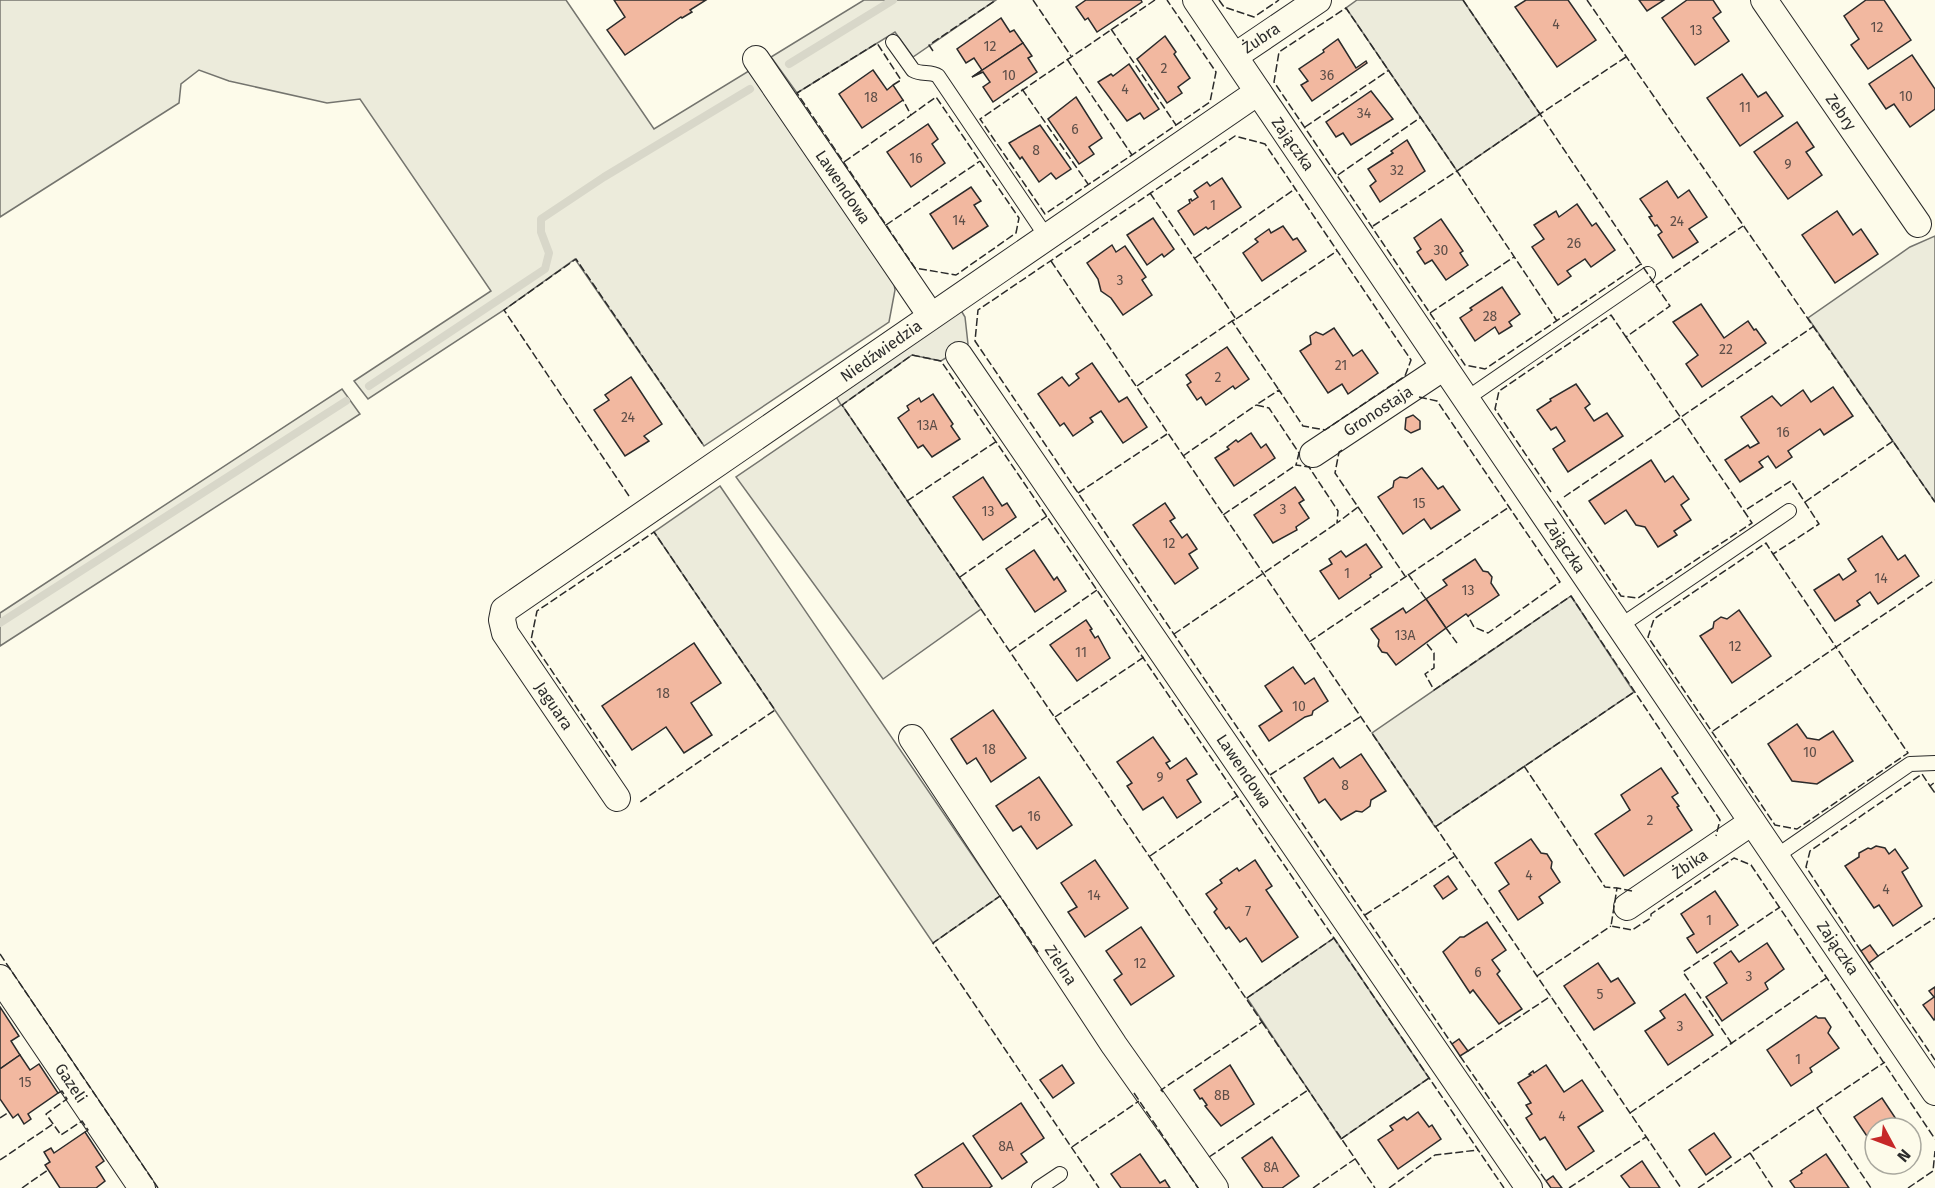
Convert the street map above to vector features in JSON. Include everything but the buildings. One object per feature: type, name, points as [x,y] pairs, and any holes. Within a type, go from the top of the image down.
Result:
[{"type":"street","name":"Zajączka","points":[[1196,0],[1935,1092]]},
{"type":"street","name":"Żubra","points":[[1235,56],[1318,0]]},
{"type":"street","name":"Zebry","points":[[1764,0],[1918,225]]},
{"type":"street","name":"Lawendowa","points":[[756,59],[931,316]]},
{"type":"street","name":"Niedźwiedzia","points":[[504,610],[1258,92]]},
{"type":"street","name":"Lawendowa","points":[[959,355],[1528,1188]]},
{"type":"street","name":"Gronostaja","points":[[1313,454],[1444,367]]},
{"type":"street","name":"Jaguara","points":[[504,610],[502,620],[505,633],[617,798]]},
{"type":"street","name":"Zielna","points":[[912,738],[1114,1045],[1215,1188]]},
{"type":"street","name":"Żbika","points":[[1628,906],[1752,822]]},
{"type":"street","name":"Gazeli","points":[[0,978],[142,1188]]},
{"type":"lane","points":[[893,42],[913,70],[938,76],[1046,236]]},
{"type":"lane","points":[[1466,399],[1648,274]]},
{"type":"lane","points":[[1620,626],[1789,511]]},
{"type":"lane","points":[[1775,857],[1910,764],[1935,763]]},
{"type":"lane","points":[[1039,1188],[1060,1174]]},
{"type":"shaded area","points":[[0,0],[566,0],[654,129],[752,69],[893,278],[895,290],[889,322],[704,446],[575,259],[504,310],[368,399],[354,381],[491,291],[360,99],[327,103],[229,81],[199,70],[181,84],[179,103],[0,217]]},
{"type":"shaded area","points":[[864,0],[996,0],[913,57],[895,32],[797,93],[771,57]]},
{"type":"shaded area","points":[[1357,0],[1463,0],[1540,114],[1457,171],[1346,8]]},
{"type":"shaded area","points":[[1935,236],[1935,502],[1808,318],[1910,247]]},
{"type":"shaded area","points":[[959,307],[965,317],[968,344],[941,361],[912,355],[842,405],[981,609],[883,679],[736,477],[841,405],[835,395]]},
{"type":"shaded area","points":[[342,389],[360,414],[0,646],[0,613]]},
{"type":"shaded area","points":[[720,486],[1000,896],[933,943],[654,532]]},
{"type":"shaded area","points":[[1571,596],[1634,692],[1435,827],[1372,733]]},
{"type":"shaded area","points":[[1334,938],[1429,1078],[1341,1139],[1247,998]]},
{"type":"waterway","points":[[789,64],[893,0]]},
{"type":"waterway","points":[[369,386],[545,269],[549,253],[541,232],[541,219],[604,177],[750,89]]},
{"type":"waterway","points":[[0,623],[346,401]]},
{"type":"fence","points":[[933,51],[929,45],[996,0]]},
{"type":"fence","points":[[1033,0],[1071,56]]},
{"type":"fence","points":[[1155,0],[980,119],[1045,214],[1210,102],[1216,72],[1167,0]]},
{"type":"fence","points":[[1219,0],[1224,7],[1254,17],[1279,0]]},
{"type":"fence","points":[[1463,0],[1540,114],[1457,171],[1346,8],[1279,52],[1274,82],[1465,365],[1485,369],[1641,264],[1670,306],[1626,337],[1611,315],[1499,391],[1495,409],[1551,492]]},
{"type":"fence","points":[[1587,0],[1935,502]]},
{"type":"fence","points":[[1111,29],[1176,125]]},
{"type":"fence","points":[[893,85],[901,80],[877,43],[797,93],[915,268],[956,275],[1016,233],[1019,218],[936,97],[911,115],[903,100]]},
{"type":"fence","points":[[1626,57],[1540,114],[1641,264]]},
{"type":"fence","points":[[1067,59],[1132,155]]},
{"type":"fence","points":[[1305,127],[1389,70]]},
{"type":"fence","points":[[1022,89],[1088,184]]},
{"type":"fence","points":[[844,162],[911,115]]},
{"type":"fence","points":[[1338,175],[1421,117]]},
{"type":"fence","points":[[1342,450],[1339,452],[1335,473],[1358,507],[1337,523],[1338,511],[1309,467],[1296,465],[1299,453],[1269,408],[1256,405],[1279,390],[1303,426],[1325,430],[1405,376],[1411,360],[1265,144],[1235,136],[978,310],[975,341],[1452,1044]]},
{"type":"fence","points":[[886,225],[980,161]]},
{"type":"fence","points":[[1373,226],[1457,171],[1557,321]]},
{"type":"fence","points":[[1195,258],[1295,189]]},
{"type":"fence","points":[[1150,193],[1236,319],[1232,321],[1279,390]]},
{"type":"fence","points":[[1656,285],[1743,226]]},
{"type":"fence","points":[[1236,319],[1337,251]]},
{"type":"fence","points":[[1430,313],[1514,257]]},
{"type":"fence","points":[[629,496],[504,310],[576,259],[704,446]]},
{"type":"fence","points":[[1051,261],[1681,1188]]},
{"type":"fence","points":[[1137,386],[1232,321]]},
{"type":"fence","points":[[1564,497],[1814,326]]},
{"type":"fence","points":[[1626,337],[1744,511]]},
{"type":"fence","points":[[1163,1092],[1161,1090],[1262,1022],[842,405],[912,355],[941,361],[1504,1188]]},
{"type":"fence","points":[[1419,397],[1437,401],[1560,582],[1488,633],[1474,627],[1468,616]]},
{"type":"fence","points":[[1183,456],[1256,405]]},
{"type":"fence","points":[[1078,493],[1167,434]]},
{"type":"fence","points":[[907,501],[997,441]]},
{"type":"fence","points":[[1805,502],[1893,441]]},
{"type":"fence","points":[[1223,515],[1296,465]]},
{"type":"fence","points":[[1557,501],[1621,596],[1638,598],[1752,523],[1744,511],[1791,481],[1819,524],[1773,554],[1766,543],[1654,619],[1648,637],[1775,825],[1797,829],[1908,753],[1836,647],[1935,580]]},
{"type":"fence","points":[[1358,507],[1405,576]]},
{"type":"fence","points":[[1309,642],[1509,507]]},
{"type":"fence","points":[[960,577],[1047,516]]},
{"type":"fence","points":[[1174,634],[1337,523]]},
{"type":"fence","points":[[616,766],[531,640],[537,611],[654,532],[775,710],[640,802]]},
{"type":"fence","points":[[1713,731],[1836,647],[1773,554]]},
{"type":"fence","points":[[1408,574],[1426,599]]},
{"type":"fence","points":[[1010,651],[1097,590]]},
{"type":"fence","points":[[1427,644],[1434,653],[1434,668],[1425,674],[1434,690],[1571,596],[1720,820],[1716,836]]},
{"type":"fence","points":[[1446,628],[1457,643]]},
{"type":"fence","points":[[1055,717],[1144,657]]},
{"type":"fence","points":[[1435,827],[1634,692]]},
{"type":"fence","points":[[1270,775],[1360,717]]},
{"type":"fence","points":[[1524,766],[1605,887],[1617,888]]},
{"type":"fence","points":[[1861,951],[1806,867],[1810,851],[1922,774],[1930,786],[1935,782]]},
{"type":"fence","points":[[1930,786],[1935,793]]},
{"type":"fence","points":[[1150,856],[1237,796]]},
{"type":"fence","points":[[1365,915],[1455,856]]},
{"type":"fence","points":[[1632,891],[1617,888],[1611,926],[1632,930],[1651,918],[1651,914],[1734,858],[1751,865],[1935,1139]]},
{"type":"fence","points":[[1038,952],[1000,896],[933,943],[1099,1188]]},
{"type":"fence","points":[[1732,1044],[1683,972],[1780,907]]},
{"type":"fence","points":[[1878,956],[1935,918]]},
{"type":"fence","points":[[1537,976],[1611,926]]},
{"type":"fence","points":[[1247,998],[1334,938]]},
{"type":"fence","points":[[0,954],[158,1188]]},
{"type":"fence","points":[[1869,963],[1935,1060]]},
{"type":"fence","points":[[1630,1113],[1828,977]]},
{"type":"fence","points":[[1468,1051],[1551,996]]},
{"type":"fence","points":[[1262,1022],[1375,1188]]},
{"type":"fence","points":[[1460,1056],[1546,1181]]},
{"type":"fence","points":[[1698,1188],[1885,1062]]},
{"type":"fence","points":[[1341,1139],[1429,1078]]},
{"type":"fence","points":[[1209,1157],[1308,1090]]},
{"type":"fence","points":[[58,1093],[62,1091],[67,1099],[46,1114],[61,1135],[82,1121],[88,1130],[85,1132]]},
{"type":"fence","points":[[1134,1093],[1198,1188]]},
{"type":"fence","points":[[1072,1147],[1139,1101]]},
{"type":"fence","points":[[1817,1108],[1871,1188]]},
{"type":"fence","points":[[0,1118],[9,1112]]},
{"type":"fence","points":[[0,1160],[53,1124]]},
{"type":"fence","points":[[1569,1188],[1646,1137]]},
{"type":"fence","points":[[1389,1188],[1435,1155],[1478,1150]]},
{"type":"fence","points":[[1908,1188],[1933,1171],[1935,1151]]},
{"type":"fence","points":[[1750,1153],[1773,1188]]},
{"type":"fence","points":[[1313,1188],[1355,1159]]},
{"type":"fence","points":[[22,1188],[48,1170]]}]
